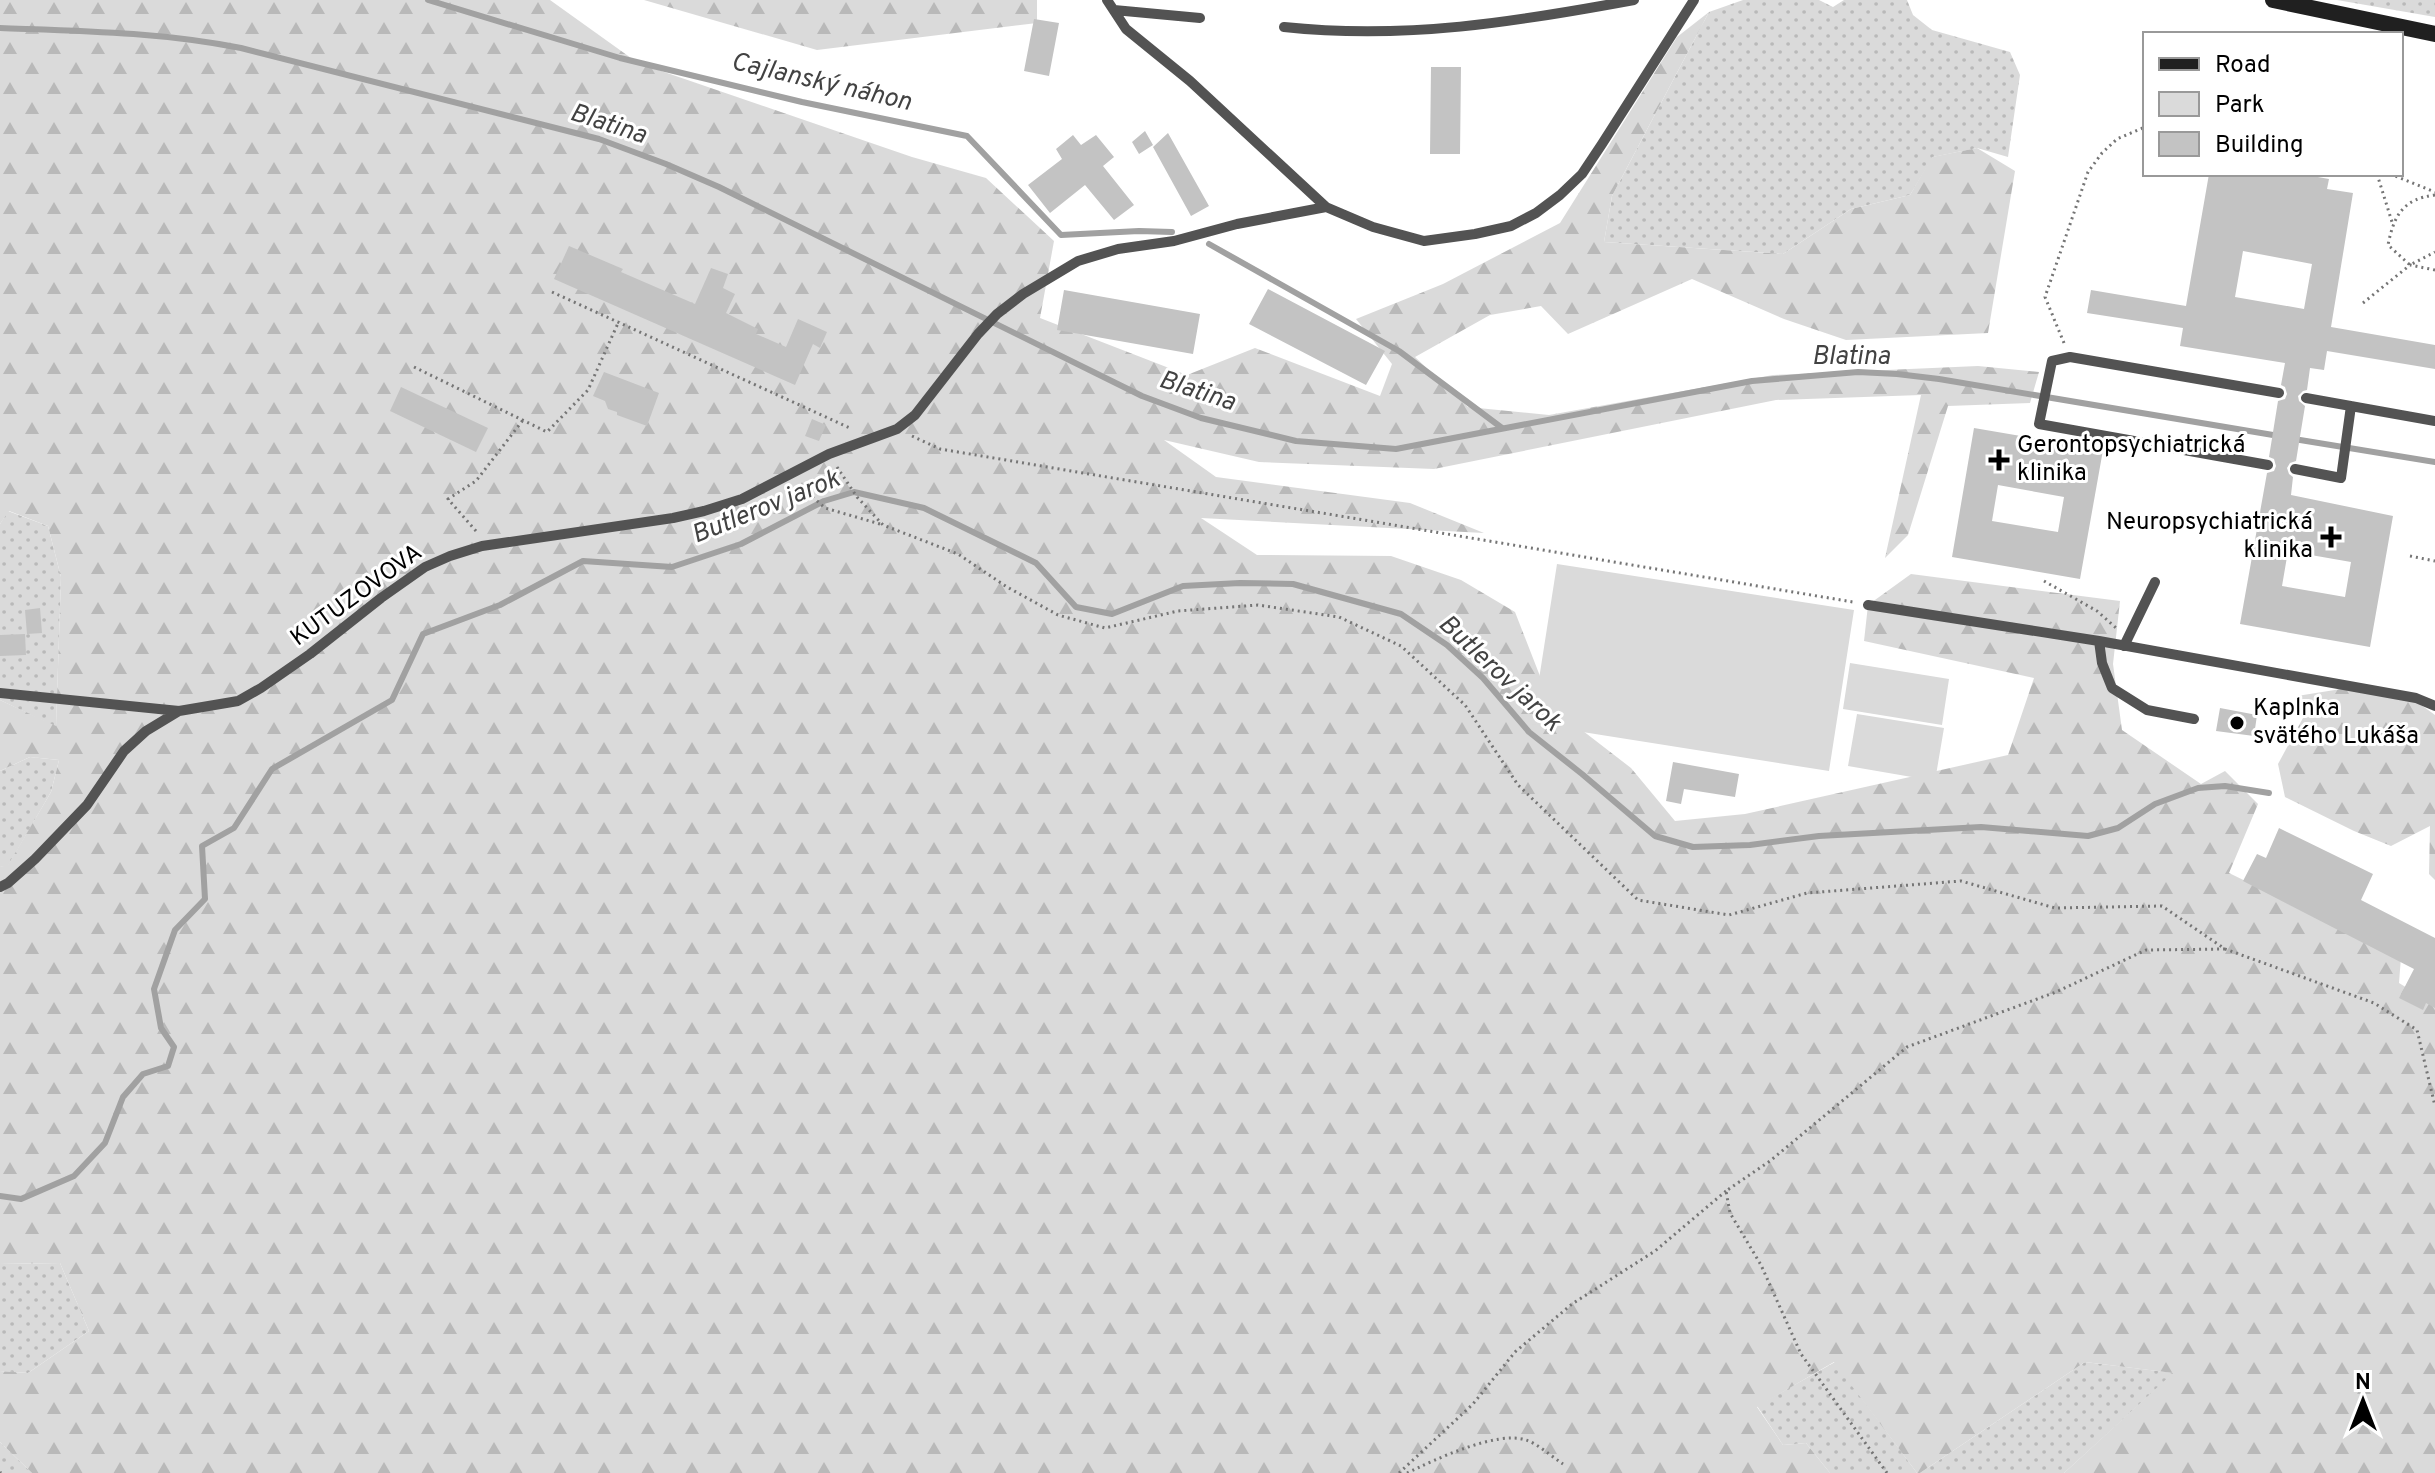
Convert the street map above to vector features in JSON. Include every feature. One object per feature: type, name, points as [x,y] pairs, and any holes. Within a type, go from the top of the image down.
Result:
[{"type":"main road","points":[[2273,0],[2435,34]]},
{"type":"lane","points":[[1107,0],[1126,29],[1190,81],[1326,207],[1373,227],[1424,241],[1511,226],[1560,195],[1582,174],[1694,0]]},
{"type":"lane","points":[[1284,27],[1328,31],[1419,31],[1524,20],[1634,0]]},
{"type":"lane","points":[[1114,10],[1200,18]]},
{"type":"lane","points":[[897,429],[915,415],[997,314],[1023,294],[1078,261],[1098,254],[1174,241],[1326,207]]},
{"type":"lane","points":[[2268,465],[2039,424],[2052,361],[2070,357],[2279,393]]},
{"type":"lane","points":[[2306,398],[2435,421]]},
{"type":"lane","points":[[2295,469],[2341,478],[2351,406]]},
{"type":"lane","name":"KUTUZOVOVA","points":[[0,887],[35,859],[87,805],[124,751],[146,731],[179,711],[238,701],[261,688],[425,567],[489,545],[704,511],[742,499],[829,454],[897,429]]},
{"type":"lane","points":[[2126,642],[2155,582]]},
{"type":"lane","points":[[1868,605],[2099,641],[2126,642],[2416,698],[2435,706]]},
{"type":"lane","points":[[2099,641],[2102,663],[2112,688],[2147,710],[2194,719]]},
{"type":"lane","points":[[0,693],[179,711]]},
{"type":"path","points":[[2070,357],[2045,297],[2088,172],[2117,139],[2143,128]]},
{"type":"path","points":[[2378,176],[2392,222],[2388,245],[2410,265],[2435,270]]},
{"type":"path","points":[[2395,176],[2435,193]]},
{"type":"path","points":[[2392,222],[2417,197],[2435,193]]},
{"type":"path","points":[[2363,303],[2410,265],[2435,252]]},
{"type":"path","points":[[552,292],[873,439]]},
{"type":"path","points":[[414,367],[547,432],[588,390],[619,321]]},
{"type":"path","points":[[489,545],[448,499],[476,481],[523,420]]},
{"type":"path","points":[[897,429],[940,449],[1868,605]]},
{"type":"path","points":[[829,454],[857,497],[883,525]]},
{"type":"path","points":[[788,475],[825,508],[883,525],[958,554],[1007,587],[1058,615],[1105,628],[1178,611],[1258,605],[1339,617],[1401,646],[1465,705],[1518,785],[1638,900],[1729,915],[1807,893],[1961,881],[2055,908],[2162,906],[2225,949],[2374,1003],[2417,1030],[2435,1106]]},
{"type":"path","points":[[2410,556],[2435,561]]},
{"type":"path","points":[[2044,581],[2097,611],[2126,642]]},
{"type":"path","points":[[1399,1473],[1473,1404],[1515,1352],[1572,1304],[1655,1251],[1726,1191],[1770,1161],[1907,1047],[2056,992],[2146,950],[2225,949]]},
{"type":"path","points":[[1726,1191],[1730,1213],[1761,1265],[1801,1354],[1887,1473]]},
{"type":"path","points":[[1407,1473],[1447,1454],[1492,1440],[1525,1439],[1563,1464]]},
{"type":"green space","points":[[0,0],[550,0],[638,63],[912,157],[986,178],[1054,241],[1040,318],[1187,375],[1255,348],[1380,396],[1392,364],[1356,319],[1443,284],[1560,223],[1677,37],[1709,12],[1612,196],[1604,242],[1783,254],[1851,209],[1910,195],[1932,157],[1977,148],[2015,171],[1988,333],[1846,340],[1784,319],[1692,279],[1568,334],[1541,306],[1490,315],[1415,357],[1468,407],[1549,415],[1773,375],[1978,366],[2039,372],[2030,403],[1948,406],[1908,535],[1885,558],[1921,395],[1776,400],[1434,469],[1259,462],[1164,440],[1216,477],[1410,503],[1484,533],[1201,518],[1257,555],[1391,556],[1461,580],[1515,612],[1552,707],[1631,768],[1675,821],[1745,814],[2008,755],[2034,678],[1864,641],[1868,605],[1911,574],[2120,601],[2113,664],[2122,730],[2201,784],[2225,771],[2258,804],[2229,873],[2401,957],[2399,983],[2435,1005],[2435,1473],[2064,1473],[2173,1373],[2085,1362],[1917,1473],[1834,1362],[1757,1407],[1783,1445],[1806,1443],[1830,1473],[32,1473],[0,1442],[0,1371],[28,1373],[89,1331],[60,1263],[0,1264],[0,867],[8,865],[51,792],[59,760],[30,757],[0,771],[0,700],[56,726],[61,577],[48,526],[9,511],[0,524]]},
{"type":"green space","points":[[644,0],[1037,0],[1037,23],[817,50]]},
{"type":"green space","points":[[1743,0],[1819,0],[1833,7],[1844,0],[1907,0],[1913,15],[1932,30],[2010,52],[2020,75],[2008,157],[1977,148],[1933,157],[1910,195],[1851,209],[1783,254],[1604,242],[1612,196],[1709,12]]},
{"type":"green space","points":[[2337,0],[2435,0],[2435,17]]},
{"type":"green space","points":[[8,511],[48,526],[61,577],[56,727],[0,700],[0,524]]},
{"type":"green space","points":[[1557,564],[1854,610],[1829,771],[1532,724]]},
{"type":"green space","points":[[1850,663],[1949,679],[1942,725],[1843,709]]},
{"type":"green space","points":[[2341,689],[2406,694],[2435,715],[2435,880],[2429,874],[2430,826],[2391,846],[2285,797],[2278,764],[2303,718],[2297,696]]},
{"type":"green space","points":[[1857,714],[1944,728],[1935,781],[1848,766]]},
{"type":"green space","points":[[30,757],[59,760],[51,792],[8,866],[0,867],[0,771]]},
{"type":"green space","points":[[60,1263],[89,1331],[28,1373],[0,1371],[0,1264]]},
{"type":"green space","points":[[1835,1362],[1917,1473],[1830,1473],[1806,1443],[1783,1445],[1757,1406]]},
{"type":"green space","points":[[2085,1362],[2174,1373],[2064,1473],[1920,1473]]},
{"type":"green space","points":[[0,1442],[32,1473],[0,1473]]},
{"type":"building","points":[[1034,19],[1059,23],[1049,76],[1024,71]]},
{"type":"building","points":[[1431,67],[1461,67],[1460,154],[1430,154]]},
{"type":"building","points":[[1145,131],[1153,145],[1139,154],[1132,142]]},
{"type":"building","points":[[1168,133],[1209,206],[1191,216],[1153,147]]},
{"type":"building","points":[[1073,135],[1081,145],[1096,135],[1114,157],[1103,166],[1134,205],[1114,220],[1085,185],[1050,213],[1028,185],[1062,159],[1056,149]]},
{"type":"building","points":[[2209,176],[2312,176],[2329,179],[2327,189],[2353,193],[2331,327],[2435,345],[2435,369],[2327,351],[2324,370],[2310,368],[2307,390],[2298,396],[2305,406],[2296,461],[2287,468],[2293,477],[2291,495],[2393,516],[2370,647],[2240,624],[2267,473],[2274,471],[2276,466],[2274,459],[2269,457],[2278,401],[2285,399],[2287,394],[2281,385],[2285,363],[2180,346],[2183,328],[2087,313],[2091,290],[2186,306]],"holes":[[[2243,251],[2312,264],[2304,309],[2235,297]],[[2288,551],[2351,562],[2345,597],[2282,586]]]},
{"type":"building","points":[[569,246],[695,304],[711,268],[728,274],[723,288],[735,294],[726,313],[758,329],[756,334],[786,347],[798,319],[827,332],[820,348],[813,344],[795,385],[554,279]]},
{"type":"building","points":[[1268,289],[1385,351],[1366,385],[1249,324]]},
{"type":"building","points":[[1064,290],[1200,314],[1193,354],[1057,330]]},
{"type":"building","points":[[604,372],[659,393],[647,426],[617,415],[617,412],[608,409],[605,401],[593,396]]},
{"type":"building","points":[[401,387],[488,428],[476,452],[390,411]]},
{"type":"building","points":[[812,419],[826,425],[819,441],[805,436]]},
{"type":"building","points":[[1974,428],[2103,450],[2080,579],[1952,557]],"holes":[[[1998,485],[2064,497],[2058,532],[1992,521]]]},
{"type":"building","points":[[40,608],[42,633],[27,634],[25,610]]},
{"type":"building","points":[[25,634],[26,655],[0,656],[0,635]]},
{"type":"building","name":"Kaplnka svätého Lukáša","points":[[2220,708],[2257,715],[2254,736],[2216,731]]},
{"type":"building","points":[[1673,762],[1739,774],[1735,797],[1684,789],[1681,804],[1666,801]]},
{"type":"building","points":[[2279,828],[2373,874],[2361,900],[2435,938],[2435,1008],[2426,1003],[2423,1010],[2399,998],[2414,969],[2243,881],[2257,854],[2266,858]]},
{"type":"waterway","name":"Cajlanský náhon","points":[[428,0],[620,58],[802,102],[967,136],[1061,235],[1172,232]]},
{"type":"waterway","name":"Blatina","points":[[0,28],[151,35],[241,48],[599,139],[719,187],[1142,396],[1201,418],[1296,441],[1396,449],[1752,381],[1858,372],[1939,379],[2279,436]]},
{"type":"waterway","name":"Cajlanský náhon","points":[[1209,244],[1399,351],[1502,428]]},
{"type":"waterway","name":"Blatina","points":[[2294,439],[2435,462]]},
{"type":"waterway","name":"Butlerov jarok","points":[[0,1196],[21,1199],[74,1176],[105,1143],[123,1097],[143,1074],[168,1066],[174,1047],[161,1028],[154,989],[175,930],[205,899],[202,846],[234,828],[272,769],[392,700],[423,634],[500,605],[583,561],[672,567],[741,544],[824,501],[854,492],[924,508],[1036,563],[1076,607],[1112,614],[1183,586],[1293,584],[1401,614],[1447,645],[1483,678],[1529,732],[1655,836],[1693,847],[1981,827],[2088,836],[2118,828],[2155,804],[2198,788],[2225,786],[2269,793]]},
{"type":"place","name":"Gerontopsychiatrická klinika","points":[[1999,460]]},
{"type":"place","name":"Neuropsychiatrická klinika","points":[[2331,537]]},
{"type":"place","name":"Kaplnka svätého Lukáša","points":[[2237,723]]}]
